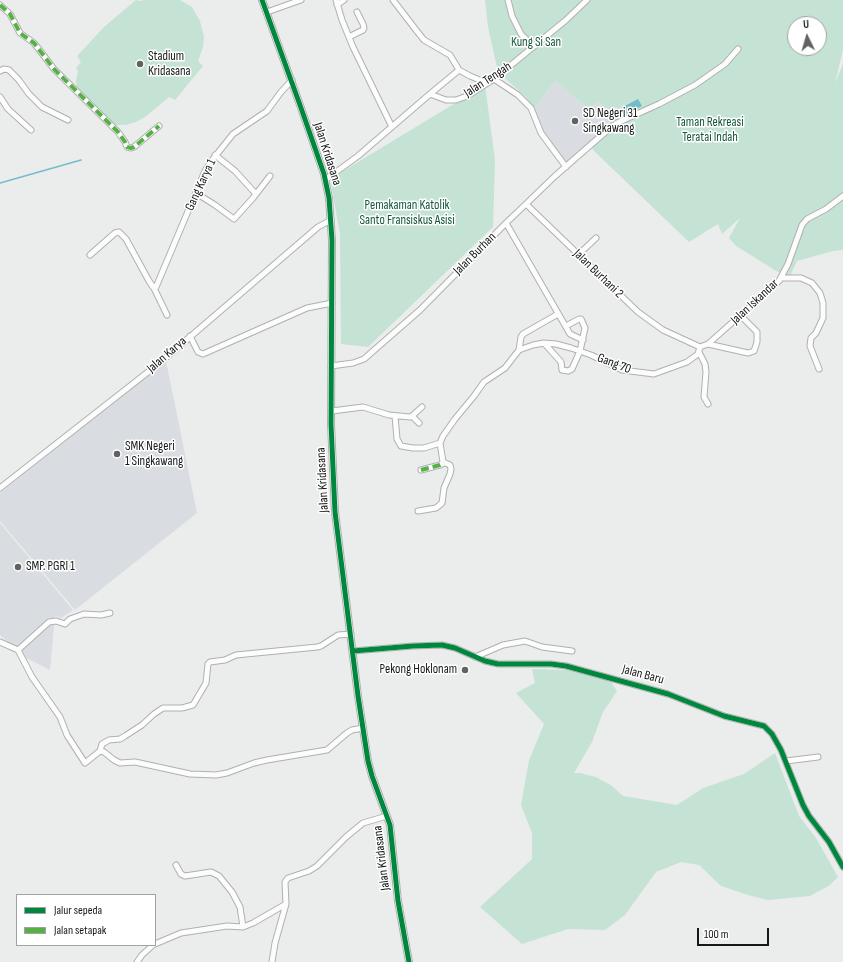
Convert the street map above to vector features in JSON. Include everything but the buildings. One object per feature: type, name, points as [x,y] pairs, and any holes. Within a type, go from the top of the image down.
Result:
[{"type":"street","name":"Jalan Kridasana","points":[[262,0],[292,80],[325,180],[329,198],[331,220],[331,366],[335,512],[363,728],[371,772],[387,816],[391,834],[398,901],[409,962]]},
{"type":"street","points":[[267,12],[301,0]]},
{"type":"street","points":[[344,0],[337,2],[349,37],[392,127]]},
{"type":"street","points":[[393,0],[424,40],[450,55],[459,70],[477,80],[487,83]]},
{"type":"street","points":[[508,0],[512,16],[521,34],[533,46]]},
{"type":"street","name":"Jalan Tengah","points":[[430,94],[451,101],[467,96],[494,79],[566,20],[587,0]]},
{"type":"street","points":[[0,4],[10,14],[20,33],[34,43],[54,69],[118,132],[127,147],[134,147],[159,126]]},
{"type":"street","points":[[349,37],[363,30],[364,28],[357,12]]},
{"type":"street","points":[[506,223],[566,167],[617,123],[659,104],[695,85],[725,64],[738,49]]},
{"type":"street","points":[[0,71],[4,69],[9,70],[42,107],[68,120]]},
{"type":"street","points":[[325,180],[358,156],[459,70]]},
{"type":"street","points":[[494,79],[518,95],[531,108],[541,132],[566,167]]},
{"type":"street","name":"Gang Karya 1","points":[[152,286],[155,288],[157,286],[206,170],[215,155],[233,134],[267,111],[280,92],[292,80]]},
{"type":"street","points":[[0,97],[8,109],[31,130]]},
{"type":"street","points":[[215,155],[235,170],[256,194]]},
{"type":"street","points":[[196,193],[234,219],[270,176]]},
{"type":"street","name":"Jalan Iskandar","points":[[700,350],[741,316],[781,278],[788,264],[802,224],[807,219],[826,209],[843,196]]},
{"type":"street","name":"Jalan Burhani 2","points":[[526,204],[638,312],[663,330],[700,350]]},
{"type":"street","name":"Jalan Karya","points":[[0,488],[2,484],[162,361],[318,227],[331,220]]},
{"type":"street","name":"Jalan Burhan","points":[[331,366],[353,363],[364,359],[420,310],[506,223],[570,334],[583,340]]},
{"type":"street","points":[[90,255],[115,233],[119,232],[126,239],[167,315]]},
{"type":"street","points":[[578,255],[596,238]]},
{"type":"street","points":[[781,278],[802,278],[812,283],[820,293],[823,303],[823,318],[816,333],[811,338],[810,346],[819,369]]},
{"type":"street","points":[[190,336],[198,352],[203,354],[307,308],[332,303]]},
{"type":"street","points":[[444,463],[440,443],[450,425],[474,396],[481,385],[505,368],[519,350],[521,337],[523,334],[558,314]]},
{"type":"street","points":[[708,344],[748,353],[754,351],[757,342],[757,332],[741,316]]},
{"type":"street","points":[[519,350],[544,343],[561,362],[564,371],[572,369],[580,352],[585,328],[580,319],[566,326]]},
{"type":"street","name":"Gang 70","points":[[544,343],[556,344],[580,352],[622,370],[654,374],[687,362],[700,350]]},
{"type":"street","points":[[700,350],[706,372],[704,397],[708,404]]},
{"type":"street","points":[[332,411],[363,407],[395,416],[412,416],[422,407]]},
{"type":"street","points":[[395,416],[397,438],[401,446],[424,448],[440,443]]},
{"type":"street","points":[[412,416],[419,423]]},
{"type":"street","points":[[418,511],[436,508],[442,503],[444,488],[451,473],[450,465],[444,463],[421,470]]},
{"type":"street","points":[[18,650],[49,622],[56,621],[65,624],[70,619],[84,614],[101,615],[110,613]]},
{"type":"street","points":[[0,642],[18,650],[32,677],[60,717],[67,735],[85,763],[100,751],[102,744],[125,736],[142,726],[154,714],[163,708],[182,708],[193,705],[206,683],[209,662],[230,658],[236,655],[317,648],[338,635],[351,634]]},
{"type":"street","points":[[475,657],[503,645],[525,641],[542,647],[572,651]]},
{"type":"street","name":"Jalan Baru","points":[[353,652],[408,646],[439,645],[455,648],[488,662],[498,664],[551,664],[566,666],[674,695],[724,716],[764,726],[774,737],[786,761],[806,810],[836,852],[843,867]]},
{"type":"street","points":[[100,751],[120,763],[135,762],[190,774],[216,775],[267,760],[324,751],[331,748],[352,730],[363,728]]},
{"type":"street","points":[[786,761],[818,757]]},
{"type":"street","points":[[272,962],[275,943],[286,904],[285,882],[288,878],[309,871],[317,866],[346,837],[363,823],[387,816]]},
{"type":"street","points":[[176,865],[181,874],[185,876],[211,872],[220,876],[232,892],[240,907],[243,927]]},
{"type":"street","points":[[156,943],[181,933],[227,926],[243,927],[254,923],[286,904]]},
{"type":"street","points":[[137,962],[152,946]]},
{"type":"shaded area","name":"SD Negeri 31 Singkawang","points":[[555,81],[589,109],[599,101],[614,119],[591,142],[565,163],[541,132],[540,123],[534,109]]},
{"type":"shaded area","name":"SMK Negeri 1 Singkawang","points":[[166,361],[197,513],[75,610],[0,521],[0,493]]},
{"type":"shaded area","name":"SMP. PGRI 1","points":[[0,523],[73,610],[61,618],[55,616],[50,670],[28,659],[0,635]]},
{"type":"green space","name":"Stadium Kridasana","points":[[136,0],[180,0],[192,7],[200,21],[204,37],[203,47],[198,61],[203,66],[175,100],[169,97],[145,117],[136,122],[126,125],[113,125],[77,90],[76,81],[78,71],[76,68],[81,62],[77,56],[105,26]]},
{"type":"green space","name":"Taman Rekreasi Teratai Indah","points":[[485,0],[843,0],[843,50],[835,83],[843,64],[843,250],[833,251],[797,261],[790,276],[778,272],[736,246],[729,238],[740,218],[722,234],[718,224],[689,242],[593,150],[591,142],[614,119],[599,101],[589,109],[555,81],[534,109],[526,97],[498,72],[488,27]]},
{"type":"green space","name":"Pemakaman Katolik Santo Fransiskus Asisi","points":[[485,85],[495,160],[493,227],[368,347],[341,344],[340,234],[330,179]]},
{"type":"green space","points":[[532,669],[567,670],[611,682],[617,691],[603,712],[592,742],[574,773],[596,777],[612,786],[623,796],[677,805],[703,788],[744,774],[775,753],[799,816],[816,838],[838,877],[830,885],[810,896],[768,900],[721,886],[699,865],[681,862],[656,872],[625,915],[605,930],[568,929],[522,944],[480,907],[532,859],[532,833],[521,805],[529,760],[544,724],[516,693],[535,683]]},
{"type":"water","points":[[638,99],[642,106],[627,114],[623,107]]},
{"type":"waterway","points":[[0,183],[81,160]]},
{"type":"marked path","points":[[0,5],[10,14],[20,33],[34,43],[54,69],[118,132],[127,147],[134,147],[159,126]]},
{"type":"marked path","points":[[421,470],[444,463]]},
{"type":"cycle path","points":[[262,0],[324,174],[329,198],[332,240],[331,424],[335,512],[358,696],[368,761],[390,825],[398,901],[409,962]]},
{"type":"cycle path","points":[[353,651],[442,645],[455,648],[485,661],[498,664],[551,664],[566,666],[668,694],[724,716],[764,726],[772,734],[781,750],[803,805],[809,816],[829,842],[843,867]]},
{"type":"place","name":"Stadium Kridasana","points":[[140,64]]},
{"type":"place","name":"SD Negeri 31 Singkawang","points":[[575,121]]},
{"type":"place","name":"SMK Negeri 1 Singkawang","points":[[117,454]]},
{"type":"place","name":"SMP. PGRI 1","points":[[18,567]]},
{"type":"place","name":"Pekong Hoklonam","points":[[465,670]]},
{"type":"park label","name":"Kung Si San","points":[[536,43]]}]
